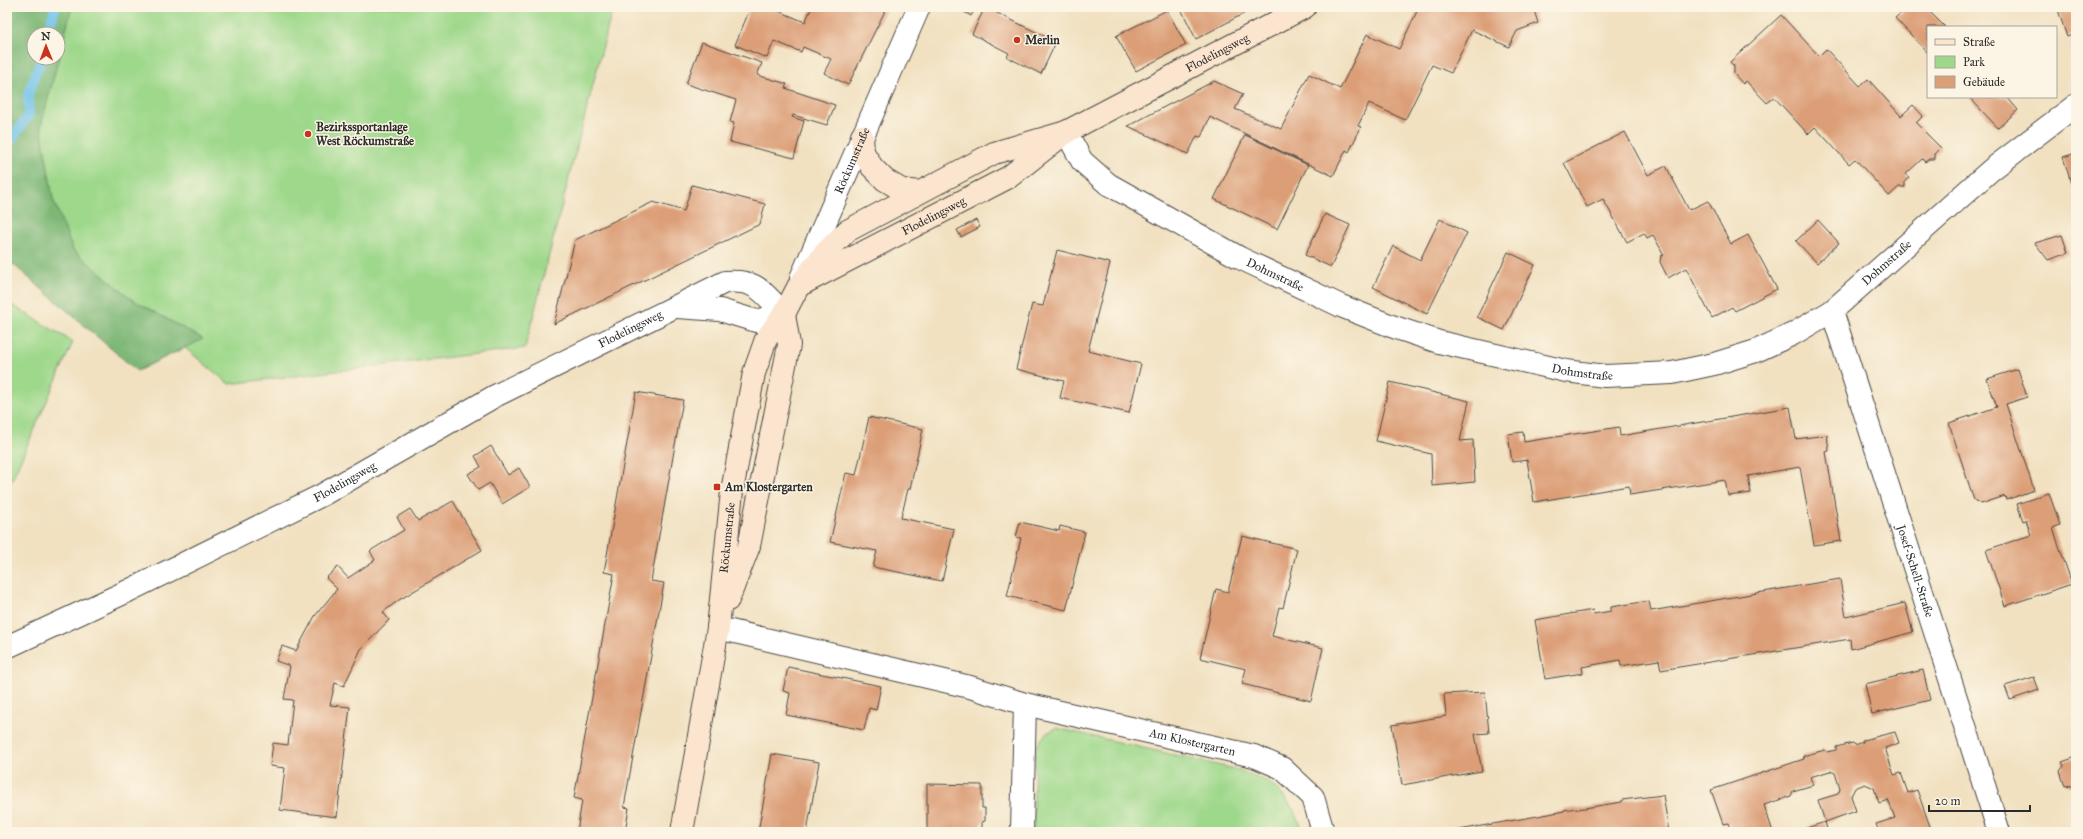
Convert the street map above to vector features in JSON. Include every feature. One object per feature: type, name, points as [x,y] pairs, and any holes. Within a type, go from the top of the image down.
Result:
[{"type":"street","name":"Röckumstraße","points":[[682,832],[718,628],[732,491],[754,373],[766,338],[784,314],[798,286],[918,7]]},
{"type":"street","name":"Flodelingsweg","points":[[798,286],[1009,176],[1066,132],[1305,7]]},
{"type":"street","name":"Dohmstraße","points":[[1066,132],[1082,161],[1108,184],[1240,258],[1341,306],[1394,327],[1439,342],[1511,360],[1566,371],[1605,376],[1672,373],[1714,364],[1756,351],[1793,334],[1832,311],[1991,170],[2076,105]]},
{"type":"street","name":"Flodelingsweg","points":[[798,286],[823,255],[847,231],[994,153],[1066,132]]},
{"type":"street","points":[[862,136],[863,152],[872,167],[885,180],[902,190],[920,192]]},
{"type":"street","name":"Flodelingsweg","points":[[7,647],[128,591],[322,495],[495,396],[725,282],[756,285],[784,314],[756,321],[720,310],[677,307]]},
{"type":"street","name":"Josef-Schell-Straße","points":[[1832,311],[1999,832]]},
{"type":"street","name":"Am Klostergarten","points":[[718,628],[970,688],[1025,704],[1254,756],[1282,768],[1313,797],[1323,832]]},
{"type":"street","points":[[1022,832],[1025,704]]},
{"type":"green space","points":[[7,7],[72,7],[66,30],[66,26],[26,26],[26,66],[57,66],[41,126],[53,199],[73,250],[133,300],[203,339],[137,371],[7,259]]},
{"type":"green space","name":"Bezirkssportanlage West Röckumstraße","points":[[65,7],[613,7],[525,348],[229,384],[17,210],[56,66],[66,66],[66,26],[62,26]]},
{"type":"green space","points":[[7,302],[73,342],[7,491]]},
{"type":"green space","points":[[1057,728],[1239,770],[1258,777],[1274,786],[1279,791],[1297,816],[1302,829],[1261,832],[1033,832],[1035,751],[1043,737]]},
{"type":"building","points":[[746,7],[769,7],[805,22],[812,7],[887,7],[848,85],[824,73],[831,59],[803,47],[801,52],[774,41],[767,58],[735,45],[750,9]]},
{"type":"building","points":[[956,7],[976,7],[971,16]]},
{"type":"building","name":"Merlin","points":[[985,7],[1056,42],[1041,74],[1007,57],[1009,53],[972,34]]},
{"type":"building","points":[[1180,7],[1242,7],[1245,13],[1196,39]]},
{"type":"building","points":[[1419,7],[1430,9],[1431,7],[1533,7],[1538,23],[1517,31],[1509,47],[1472,30],[1451,73],[1432,65],[1405,120],[1369,103],[1358,126],[1361,127],[1349,152],[1346,150],[1333,176],[1210,117],[1201,137],[1197,136],[1188,154],[1128,126],[1214,81],[1243,94],[1235,109],[1281,129],[1309,74],[1340,89],[1367,34],[1399,49]]},
{"type":"building","points":[[1908,7],[1925,7],[1944,26],[1927,26],[1927,52],[1895,18]]},
{"type":"building","points":[[2057,7],[2076,7],[2076,39],[2073,40],[2072,35],[2067,37]]},
{"type":"building","points":[[1167,10],[1186,45],[1136,71],[1116,36]]},
{"type":"building","points":[[1781,15],[1819,56],[1826,49],[1860,86],[1868,79],[1901,116],[1913,105],[1923,116],[1916,123],[1941,148],[1935,154],[1935,159],[1929,159],[1925,162],[1922,159],[1906,174],[1909,178],[1905,181],[1905,187],[1899,187],[1889,196],[1855,159],[1849,164],[1815,127],[1808,134],[1774,97],[1767,103],[1746,81],[1743,84],[1734,74],[1734,66],[1730,62]]},
{"type":"building","points":[[702,42],[762,63],[757,75],[787,84],[785,88],[835,105],[827,125],[793,115],[792,117],[804,121],[794,158],[730,142],[734,123],[730,122],[736,100],[686,84]]},
{"type":"building","points":[[1970,98],[2008,98],[2018,110],[1998,128]]},
{"type":"building","points":[[1625,132],[1648,175],[1666,166],[1689,210],[1708,201],[1731,244],[1748,235],[1777,289],[1735,311],[1732,307],[1712,318],[1686,268],[1668,278],[1660,262],[1661,256],[1664,255],[1653,235],[1647,238],[1644,233],[1627,242],[1603,199],[1587,207],[1564,163]]},
{"type":"building","points":[[1245,135],[1308,165],[1277,229],[1214,199]]},
{"type":"building","points":[[2076,153],[2076,185],[2072,186],[2063,157]]},
{"type":"building","points":[[692,185],[765,204],[760,224],[554,324],[575,240],[653,202],[684,211]]},
{"type":"building","points":[[1325,214],[1350,225],[1331,267],[1305,255]]},
{"type":"building","points":[[1440,219],[1467,233],[1427,314],[1373,287],[1393,246],[1420,260]]},
{"type":"building","points":[[976,220],[980,227],[961,237],[957,230]]},
{"type":"building","points":[[1818,220],[1839,243],[1817,263],[1796,241]]},
{"type":"building","points":[[2062,235],[2068,253],[2048,260],[2035,243]]},
{"type":"building","points":[[1057,250],[1110,263],[1088,351],[1141,364],[1129,413],[1060,398],[1064,381],[1016,369],[1032,304],[1043,306]]},
{"type":"building","points":[[1508,252],[1535,265],[1504,330],[1477,317]]},
{"type":"building","points":[[2018,369],[2027,397],[2006,404],[2034,490],[2006,500],[2005,496],[1981,504],[1974,500],[1949,423],[1997,407],[1987,379]]},
{"type":"building","points":[[1390,382],[1469,401],[1460,441],[1473,440],[1475,482],[1432,486],[1431,454],[1376,441]]},
{"type":"building","points":[[636,392],[683,400],[651,581],[664,583],[624,807],[629,808],[625,832],[577,832],[582,800],[574,798],[614,574],[604,572]]},
{"type":"building","points":[[1790,407],[1796,439],[1827,435],[1829,451],[1826,452],[1841,541],[1814,545],[1800,467],[1748,476],[1751,493],[1728,496],[1725,480],[1630,495],[1629,486],[1534,502],[1527,460],[1512,462],[1508,434],[1523,432],[1524,442],[1619,427],[1620,436]]},
{"type":"building","points":[[869,417],[923,429],[910,489],[908,489],[901,518],[954,529],[942,581],[873,567],[877,551],[830,542],[846,473],[856,475]]},
{"type":"building","points":[[491,446],[508,475],[519,468],[530,487],[502,504],[490,483],[478,490],[468,474],[481,467],[475,456]]},
{"type":"building","points":[[2049,493],[2060,525],[2053,528],[2072,584],[2005,606],[1986,550],[2031,535],[2026,520],[2023,521],[2017,504]]},
{"type":"building","points":[[453,501],[482,550],[399,600],[383,612],[389,620],[361,649],[344,686],[335,683],[330,705],[350,707],[337,817],[280,810],[285,768],[270,766],[273,743],[288,745],[293,700],[284,699],[290,666],[276,661],[282,646],[296,651],[315,616],[337,589],[326,578],[338,567],[348,578],[375,560],[370,551],[404,530],[397,517],[410,509],[418,521]]},
{"type":"building","points":[[1020,522],[1059,531],[1060,526],[1085,532],[1066,610],[1007,596],[1021,538],[1016,537]]},
{"type":"building","points":[[1242,536],[1297,549],[1283,608],[1279,607],[1272,636],[1323,648],[1311,701],[1242,684],[1246,669],[1200,658],[1216,589],[1228,592]]},
{"type":"building","points":[[1840,579],[1846,617],[1905,603],[1913,632],[1851,649],[1850,639],[1661,670],[1659,660],[1621,666],[1620,660],[1582,667],[1583,673],[1545,679],[1535,620],[1593,610],[1594,614],[1611,611],[1611,607],[1649,601],[1651,611]]},
{"type":"building","points":[[788,667],[881,686],[876,710],[869,708],[864,730],[786,715],[790,693],[783,691]]},
{"type":"building","points":[[1923,670],[1930,700],[1872,714],[1865,684]]},
{"type":"building","points":[[2034,677],[2039,690],[2010,700],[2005,686]]},
{"type":"building","points":[[1485,692],[1489,733],[1475,734],[1482,771],[1402,785],[1392,725],[1446,716],[1444,694]]},
{"type":"building","points":[[1895,732],[1899,743],[1885,748],[1894,775],[1901,773],[1908,793],[1917,790],[1932,832],[1879,832],[1876,824],[1895,818],[1888,800],[1879,803],[1874,788],[1865,784],[1855,788],[1851,796],[1856,811],[1825,822],[1818,800],[1838,794],[1840,789],[1835,773],[1830,771],[1810,777],[1813,785],[1793,791],[1791,796],[1764,805],[1773,832],[1732,832],[1729,823],[1723,824],[1711,790],[1804,759],[1803,756],[1825,750],[1827,752],[1836,750],[1836,747],[1853,743],[1855,745],[1863,742],[1863,740]]},
{"type":"building","points":[[772,754],[819,762],[807,832],[758,832]]},
{"type":"building","points":[[2076,757],[2076,796],[2073,787],[2064,784],[2060,771],[2064,766],[2062,762]]},
{"type":"building","points":[[927,784],[982,785],[982,808],[985,808],[985,821],[982,822],[982,832],[927,832]]},
{"type":"building","points":[[1663,795],[1669,832],[1448,832],[1564,810],[1622,802],[1622,800]]},
{"type":"building","points":[[1825,822],[1828,832],[1794,832]]},
{"type":"waterway","points":[[50,26],[55,7]]},
{"type":"waterway","points":[[7,140],[10,141],[29,115],[28,94],[39,66]]},
{"type":"place","name":"Merlin","points":[[1017,40]]},
{"type":"place","name":"Bezirkssportanlage West Röckumstraße","points":[[308,134]]},
{"type":"place","name":"Am Klostergarten","points":[[717,487]]}]
